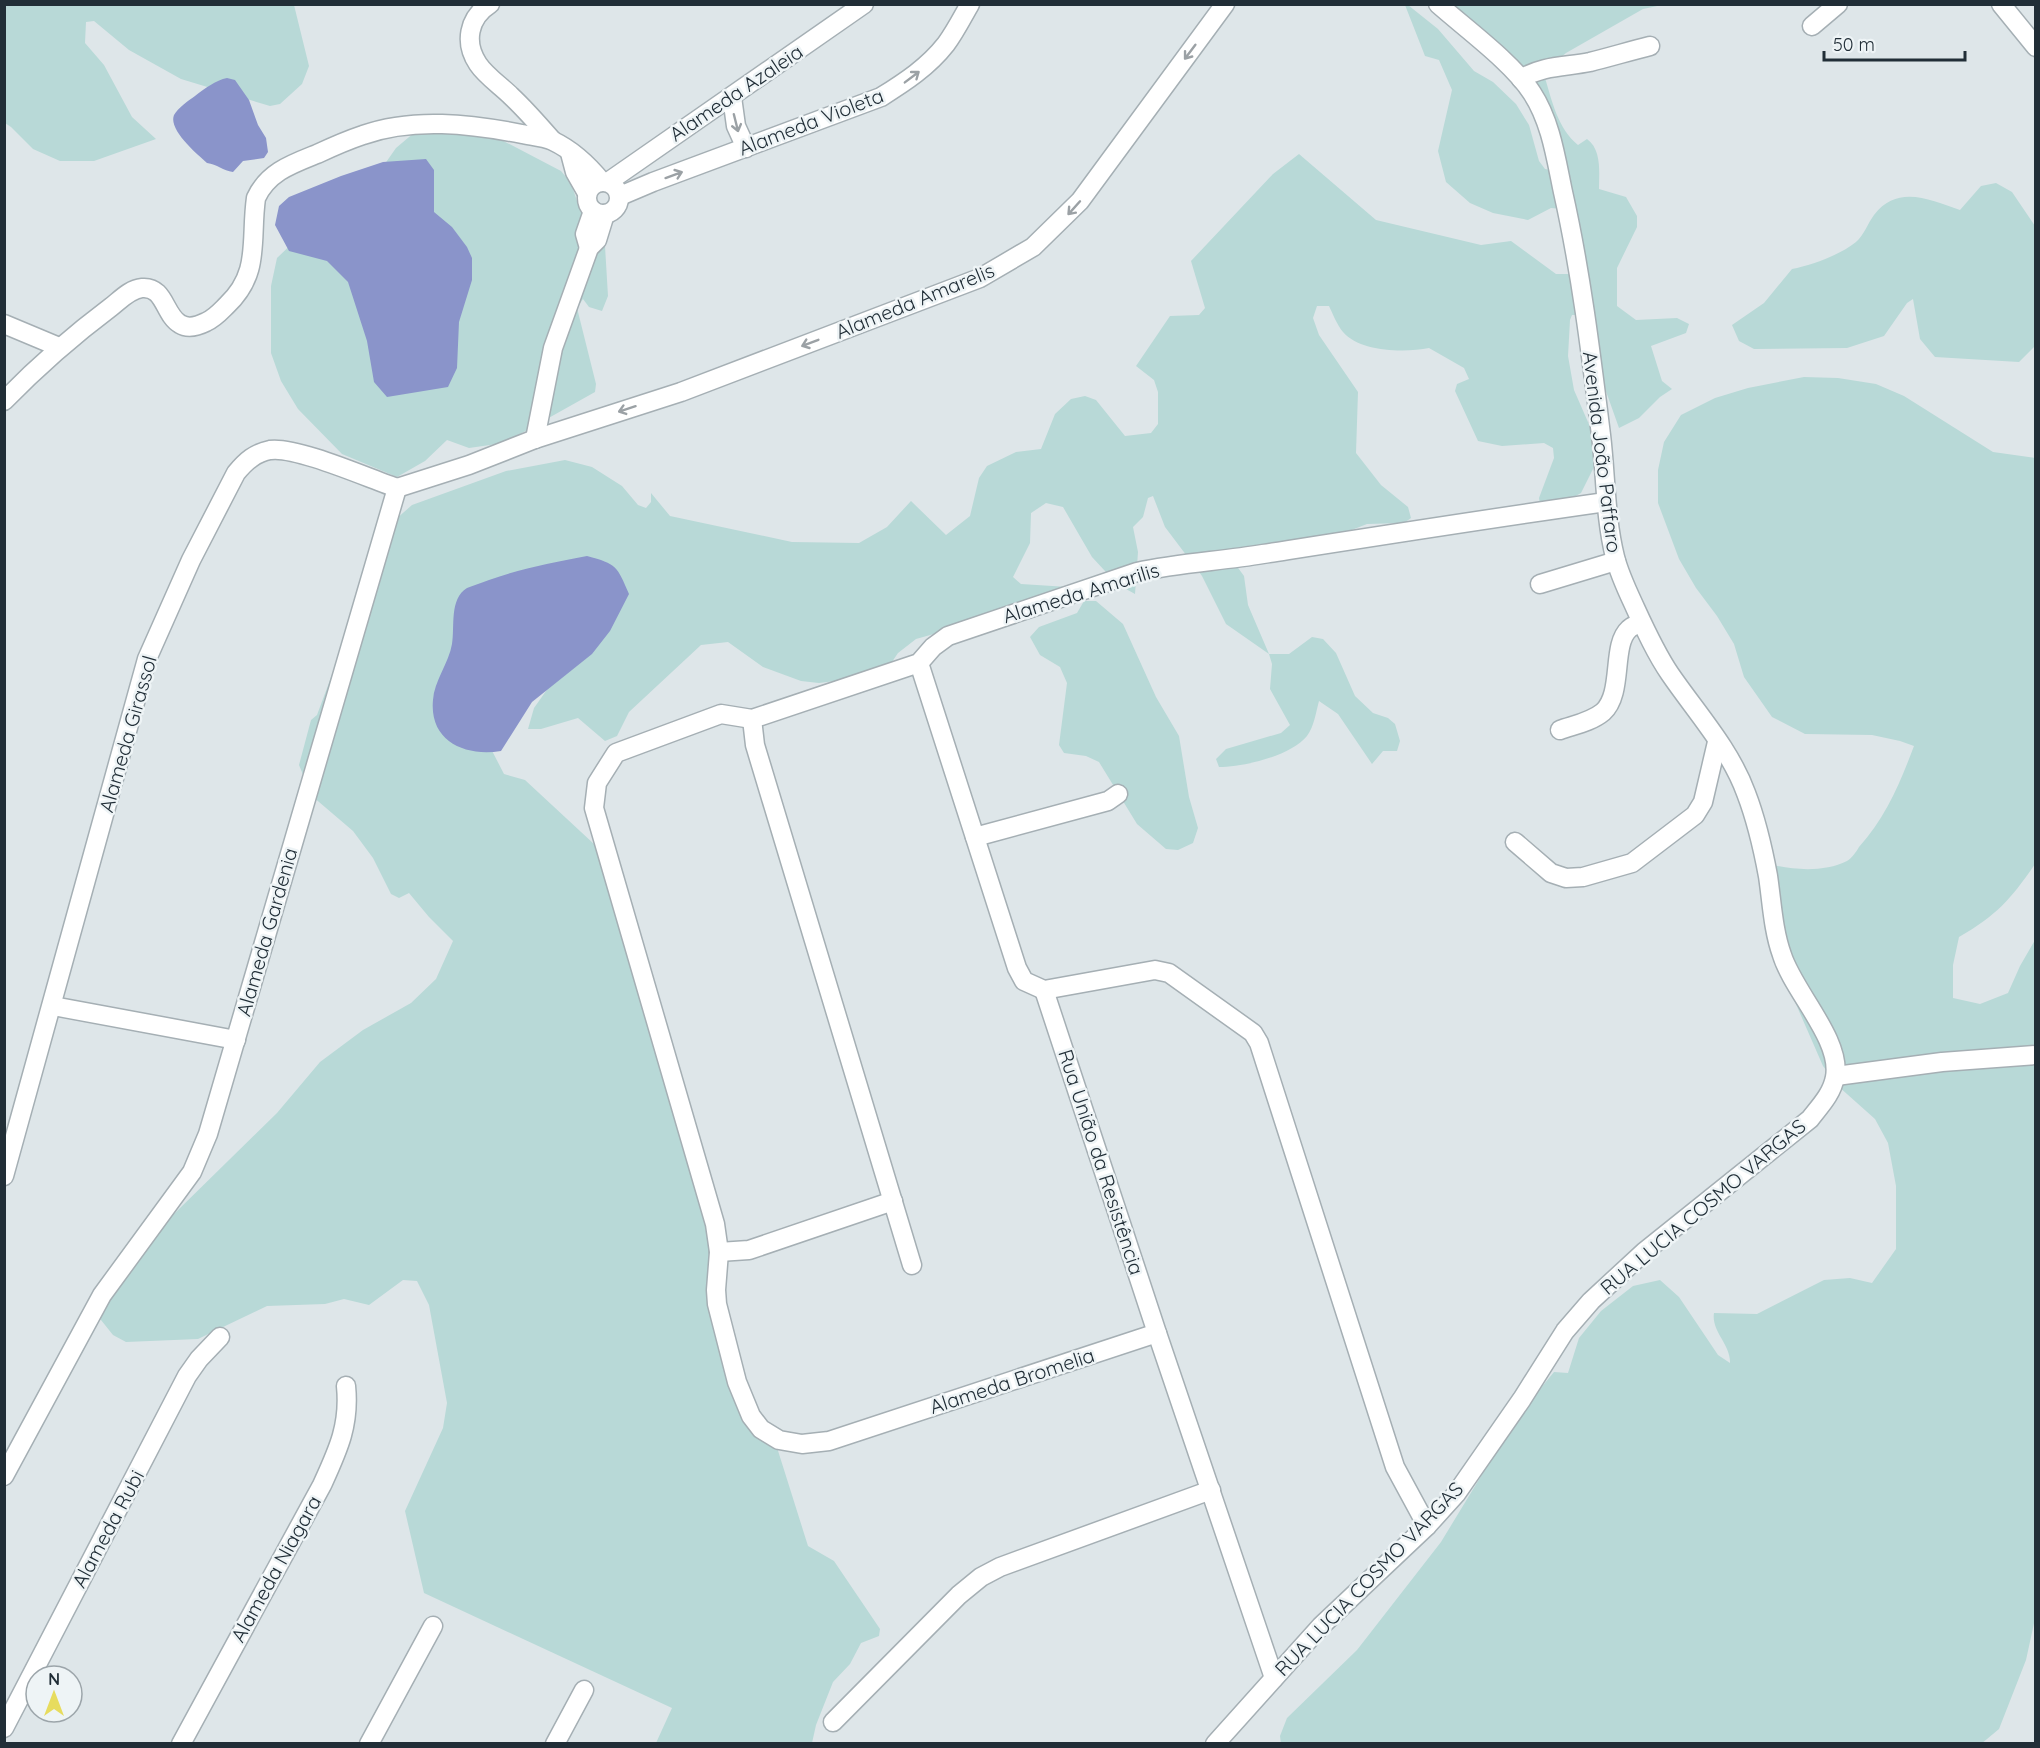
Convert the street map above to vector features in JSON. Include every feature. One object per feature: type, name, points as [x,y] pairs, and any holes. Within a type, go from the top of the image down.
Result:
[{"type":"street","points":[[396,489],[469,465],[535,439],[553,348],[589,248],[597,240],[602,196],[587,163],[552,140],[509,93],[478,66],[471,50],[469,33],[474,20],[482,9],[490,4]]},
{"type":"street","name":"Alameda Azaleia","points":[[602,196],[640,158],[732,97],[864,4]]},
{"type":"street","name":"Alameda Violeta","points":[[602,196],[746,148],[881,97],[928,64],[946,44],[970,4]]},
{"type":"street","name":"Alameda Amarelis","points":[[535,439],[681,392],[980,278],[1033,247],[1052,231],[1080,201],[1225,4]]},
{"type":"street","name":"Avenida João Paffaro","points":[[1438,4],[1521,79],[1532,92],[1545,122],[1571,228],[1602,439],[1606,502],[1616,561],[1641,622],[1667,670],[1730,760],[1745,791],[1757,829],[1782,956],[1794,983],[1821,1025],[1833,1053],[1836,1076]]},
{"type":"street","points":[[1812,26],[1839,4]]},
{"type":"street","points":[[2001,4],[2036,47]]},
{"type":"street","points":[[1521,79],[1533,71],[1544,68],[1588,62],[1650,46]]},
{"type":"street","points":[[732,97],[736,126],[746,148]]},
{"type":"street","points":[[4,401],[59,347],[132,291],[141,288],[152,290],[159,295],[180,324],[195,327],[214,318],[237,296],[245,284],[250,269],[256,198],[271,176],[287,166],[365,134],[405,126],[444,124],[490,128],[552,140]]},
{"type":"street","points":[[4,324],[59,347]]},
{"type":"street","name":"Alameda Girassol","points":[[4,1176],[147,659],[191,560],[236,473],[246,461],[258,453],[273,449],[304,455],[396,489]]},
{"type":"street","name":"Alameda Gardenia","points":[[4,1476],[102,1295],[192,1172],[208,1134],[396,489]]},
{"type":"street","name":"Alameda Amarilis","points":[[597,783],[616,753],[721,714],[752,719],[919,663],[933,647],[948,636],[1137,572],[1606,502]]},
{"type":"street","points":[[1540,584],[1616,561]]},
{"type":"street","points":[[1560,730],[1588,720],[1604,711],[1614,693],[1624,636],[1629,628],[1641,622]]},
{"type":"street","points":[[919,663],[1017,968],[1024,981],[1044,990],[1155,970],[1169,973],[1253,1033],[1259,1043],[1395,1467],[1427,1526]]},
{"type":"street","points":[[752,719],[755,745],[912,1265]]},
{"type":"street","points":[[1515,842],[1551,873],[1566,878],[1583,877],[1632,863],[1695,815],[1703,802],[1717,742]]},
{"type":"street","name":"Alameda Bromelia","points":[[597,783],[594,808],[715,1224],[719,1252],[717,1304],[737,1382],[751,1416],[761,1429],[779,1440],[802,1444],[829,1441],[1157,1334]]},
{"type":"street","points":[[975,837],[1108,801],[1118,794]]},
{"type":"street","name":"Rua União da Resistência","points":[[1044,990],[1157,1334]]},
{"type":"street","points":[[52,1006],[236,1040]]},
{"type":"street","points":[[1836,1076],[1942,1062],[2036,1055]]},
{"type":"street","name":"RUA LUCIA COSMO VARGAS","points":[[1215,1743],[1321,1626],[1427,1526],[1456,1494],[1522,1399],[1565,1331],[1591,1301],[1644,1252],[1810,1119],[1828,1095],[1836,1076]]},
{"type":"street","points":[[719,1252],[749,1250],[893,1201]]},
{"type":"street","points":[[1157,1334],[1274,1678]]},
{"type":"street","name":"Alameda Rubi","points":[[4,1728],[188,1376],[199,1359],[220,1337]]},
{"type":"street","name":"Alameda Niagara","points":[[181,1743],[322,1485],[339,1449],[347,1421],[346,1386]]},
{"type":"street","points":[[833,1722],[959,1594],[981,1577],[1000,1567],[1211,1490]]},
{"type":"street","points":[[369,1743],[433,1626]]},
{"type":"street","points":[[555,1743],[584,1690]]},
{"type":"green space","points":[[4,5],[294,5],[309,66],[302,84],[280,104],[270,106],[181,79],[129,50],[94,21],[86,22],[85,43],[104,65],[132,117],[156,139],[94,161],[60,161],[33,149],[5,123]]},
{"type":"green space","points":[[1405,5],[1438,29],[1474,71],[1493,82],[1516,104],[1529,125],[1539,161],[1545,169],[1551,170],[1536,96],[1438,5],[1662,5],[1643,9],[1566,53],[1551,66],[1545,78],[1565,131],[1578,145],[1587,139],[1595,149],[1599,162],[1599,189],[1626,197],[1637,216],[1637,227],[1617,268],[1617,306],[1636,320],[1677,318],[1689,324],[1686,333],[1651,346],[1662,381],[1672,389],[1660,397],[1639,418],[1619,428],[1579,315],[1572,315],[1568,356],[1574,390],[1591,429],[1594,467],[1581,493],[1565,502],[1540,504],[1539,498],[1554,458],[1553,448],[1544,443],[1502,446],[1478,441],[1455,391],[1457,384],[1469,379],[1464,368],[1429,348],[1396,350],[1360,344],[1343,332],[1329,306],[1317,306],[1313,318],[1319,335],[1358,392],[1356,453],[1381,485],[1408,507],[1411,518],[1404,523],[1367,524],[1321,542],[1233,561],[1244,576],[1248,605],[1269,654],[1226,624],[1202,576],[1165,527],[1153,496],[1148,498],[1143,517],[1133,527],[1138,552],[1135,594],[1117,584],[1092,557],[1063,507],[1046,503],[1031,513],[1030,543],[1013,577],[1021,584],[1068,587],[1005,614],[916,639],[898,653],[879,681],[859,678],[819,683],[801,681],[763,667],[728,642],[701,645],[629,712],[617,736],[605,741],[578,718],[541,729],[528,729],[534,708],[599,616],[488,743],[504,774],[525,780],[608,857],[719,1252],[716,1290],[751,1415],[774,1438],[808,1546],[834,1561],[880,1629],[879,1636],[861,1643],[850,1664],[833,1682],[816,1725],[812,1743],[656,1743],[672,1708],[424,1593],[405,1511],[443,1428],[447,1403],[429,1305],[417,1281],[403,1280],[369,1305],[344,1299],[325,1304],[267,1306],[198,1339],[126,1342],[113,1335],[93,1310],[123,1264],[277,1113],[320,1062],[363,1030],[411,1003],[436,979],[453,941],[409,893],[399,898],[391,894],[373,858],[353,831],[312,796],[299,765],[311,720],[317,715],[387,527],[412,505],[506,471],[565,460],[592,467],[622,486],[638,505],[646,508],[651,502],[651,493],[670,516],[792,542],[859,543],[887,527],[911,501],[946,535],[970,516],[979,478],[987,466],[1016,452],[1041,449],[1055,414],[1071,399],[1085,396],[1096,400],[1125,436],[1151,433],[1158,424],[1158,392],[1154,380],[1136,366],[1170,316],[1199,315],[1205,308],[1191,261],[1273,174],[1299,154],[1376,220],[1481,245],[1511,241],[1556,274],[1569,274],[1573,263],[1562,209],[1551,208],[1528,220],[1493,213],[1470,203],[1446,182],[1438,151],[1452,90],[1439,60],[1425,56]]},
{"type":"green space","points":[[434,116],[492,135],[561,171],[571,183],[584,222],[605,246],[608,296],[602,311],[589,307],[583,299],[577,308],[596,384],[595,392],[504,443],[469,448],[447,440],[425,461],[397,477],[342,454],[298,409],[281,381],[271,353],[271,286],[277,258],[382,168],[396,148]]},
{"type":"green space","points":[[1996,183],[2012,192],[2035,226],[2035,346],[2019,362],[1935,357],[1920,339],[1913,299],[1907,303],[1884,336],[1847,348],[1754,349],[1739,341],[1732,325],[1764,303],[1792,269],[1826,259],[1856,242],[1883,205],[1904,197],[1915,197],[1960,210],[1981,186]]},
{"type":"green space","points":[[1804,377],[1838,378],[1876,384],[1904,396],[1993,452],[2035,458],[2035,864],[2002,905],[1984,921],[1959,937],[1953,965],[1953,998],[1980,1004],[2008,993],[2035,940],[2036,1614],[2026,1660],[1999,1729],[1981,1744],[1281,1744],[1280,1736],[1287,1718],[1357,1650],[1441,1542],[1517,1417],[1554,1372],[1568,1373],[1579,1338],[1601,1311],[1633,1286],[1660,1280],[1679,1297],[1718,1355],[1730,1363],[1728,1350],[1715,1326],[1714,1313],[1757,1314],[1824,1280],[1850,1278],[1872,1283],[1896,1249],[1896,1186],[1888,1143],[1875,1119],[1838,1086],[1823,1066],[1785,979],[1765,863],[1796,869],[1817,869],[1838,865],[1849,860],[1885,812],[1914,746],[1872,735],[1805,734],[1772,717],[1744,677],[1734,644],[1679,559],[1658,503],[1658,470],[1664,442],[1681,415],[1715,398],[1748,388]]},
{"type":"green space","points":[[1084,601],[1096,601],[1123,624],[1156,697],[1179,736],[1189,797],[1198,828],[1193,843],[1178,850],[1166,849],[1137,824],[1099,762],[1086,756],[1064,753],[1059,745],[1067,683],[1060,667],[1040,655],[1030,637],[1039,627],[1077,613]]},
{"type":"green space","points":[[1312,637],[1323,639],[1336,653],[1355,696],[1373,713],[1388,718],[1395,724],[1400,741],[1397,751],[1383,751],[1372,764],[1338,714],[1319,701],[1311,728],[1300,743],[1266,759],[1219,767],[1216,759],[1226,749],[1281,733],[1290,725],[1270,689],[1272,664],[1269,654],[1289,654]]},
{"type":"water","points":[[227,78],[235,80],[249,100],[258,125],[266,138],[268,152],[264,158],[243,161],[233,172],[207,163],[184,141],[173,121],[176,112],[186,102],[210,85]]},
{"type":"water","points":[[426,159],[434,170],[434,212],[452,227],[467,247],[472,258],[472,280],[459,322],[457,368],[448,387],[387,397],[374,382],[367,341],[348,282],[327,261],[289,251],[275,225],[279,206],[289,197],[383,162]]},
{"type":"water","points":[[587,556],[605,561],[615,568],[622,577],[629,594],[610,631],[592,654],[532,702],[501,751],[475,751],[452,744],[437,727],[433,714],[433,700],[450,651],[455,606],[461,593],[467,588],[514,572]]}]
